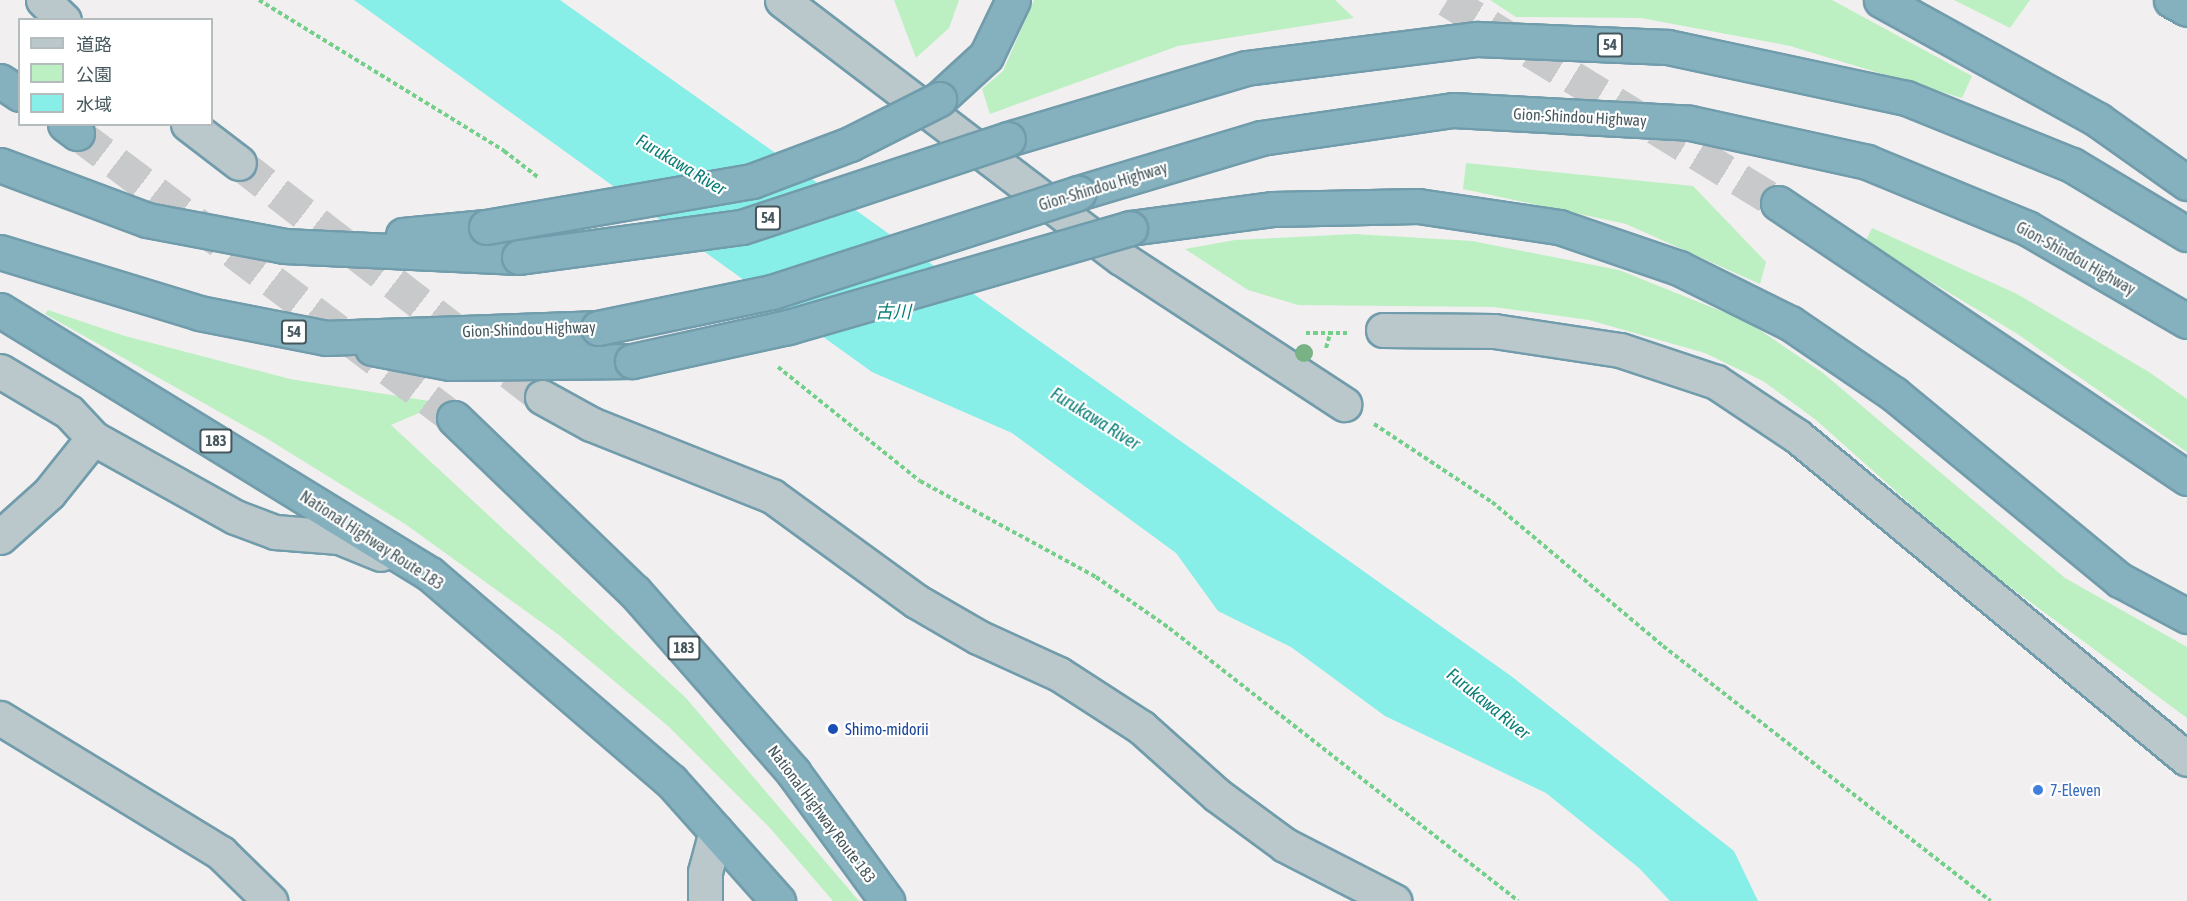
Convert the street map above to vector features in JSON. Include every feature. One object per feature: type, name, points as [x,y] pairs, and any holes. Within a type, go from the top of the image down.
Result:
[{"type":"highway","points":[[284,246],[486,227],[752,180],[850,144],[939,99],[986,56],[1013,0]]},
{"type":"highway","points":[[1881,0],[2098,120],[2187,183]]},
{"type":"highway","points":[[2171,0],[2187,9]]},
{"type":"highway","name":"54","points":[[0,165],[147,219],[284,246],[519,257],[742,227],[1008,139],[1246,68],[1477,39],[1668,47],[1906,98],[2072,165],[2187,234]]},
{"type":"highway","points":[[0,81],[18,93]]},
{"type":"highway","name":"Gion-Shindou Highway","points":[[0,252],[199,313],[327,338],[598,328],[772,292],[1077,193],[1261,138],[1453,110],[1690,123],[1867,162],[2027,228],[2187,321]]},
{"type":"highway","points":[[1778,203],[2187,478]]},
{"type":"highway","points":[[327,338],[450,363],[633,361],[788,327],[1130,228],[1272,209],[1418,206],[1559,227],[1679,268],[1790,323],[1894,394],[2120,580],[2187,616]]},
{"type":"highway","name":"National Highway Route 183","points":[[0,310],[430,574],[671,781],[778,901]]},
{"type":"highway","name":"National Highway Route 183","points":[[454,418],[635,592],[793,772],[887,901]]},
{"type":"street","points":[[43,0],[62,18]]},
{"type":"street","points":[[782,0],[1121,258],[1344,404]]},
{"type":"street","points":[[191,126],[239,163]]},
{"type":"street","points":[[1383,330],[1494,331],[1608,348],[1716,382],[1797,436],[2187,759]]},
{"type":"street","points":[[0,371],[69,412],[93,438],[235,516],[275,532],[339,537],[430,574]]},
{"type":"street","points":[[542,397],[591,424],[772,496],[916,601],[1059,674],[1141,726],[1217,795],[1286,845],[1394,901]]},
{"type":"street","points":[[0,537],[49,493],[93,438]]},
{"type":"street","points":[[0,718],[221,853],[270,901]]},
{"type":"street","points":[[705,901],[705,872],[716,831]]},
{"type":"path","points":[[259,0],[504,152],[542,181]]},
{"type":"path","points":[[768,359],[920,481],[1096,577],[1170,628],[1518,901]]},
{"type":"path","points":[[1344,404],[1492,502],[1664,646],[1990,901]]},
{"type":"green space","points":[[894,0],[959,0],[949,28],[916,58]]},
{"type":"green space","points":[[1034,0],[1335,0],[1354,18],[1178,46],[990,114],[982,89],[1003,71]]},
{"type":"green space","points":[[1490,0],[1832,0],[1972,76],[1962,98],[1790,46],[1641,18],[1516,17]]},
{"type":"green space","points":[[1954,0],[2030,0],[2010,28]]},
{"type":"green space","points":[[1466,163],[1693,186],[1766,262],[1760,284],[1626,224],[1463,189]]},
{"type":"green space","points":[[1872,228],[2017,294],[2149,372],[2187,399],[2187,452],[2016,333],[1865,242]]},
{"type":"green space","points":[[1355,234],[1472,241],[1619,270],[1748,322],[1823,373],[2065,578],[2187,647],[2187,718],[1971,558],[1816,420],[1763,381],[1705,353],[1589,320],[1494,307],[1298,305],[1248,290],[1185,249],[1235,240]]},
{"type":"green space","points":[[48,310],[125,336],[290,379],[442,403],[391,425],[686,698],[859,901],[833,901],[770,828],[668,726],[559,635],[405,524],[266,438],[45,314]]},
{"type":"water","name":"古川","points":[[354,0],[560,0],[1511,676],[1734,851],[1758,901],[1670,901],[1639,868],[1546,793],[1385,716],[1291,647],[1218,611],[1176,553],[1012,433],[872,372]]},
{"type":"tunnel","points":[[1447,0],[1778,203]]},
{"type":"tunnel","points":[[77,133],[454,418]]},
{"type":"tunnel","points":[[239,163],[542,397]]},
{"type":"place","name":"Shimo-midorii","points":[[833,729]]},
{"type":"place","name":"7-Eleven","points":[[2038,790]]},
{"type":"water label","name":"Furukawa River","points":[[681,165]]},
{"type":"water label","name":"Furukawa River","points":[[1095,419]]},
{"type":"water label","name":"Furukawa River","points":[[1488,704]]}]
